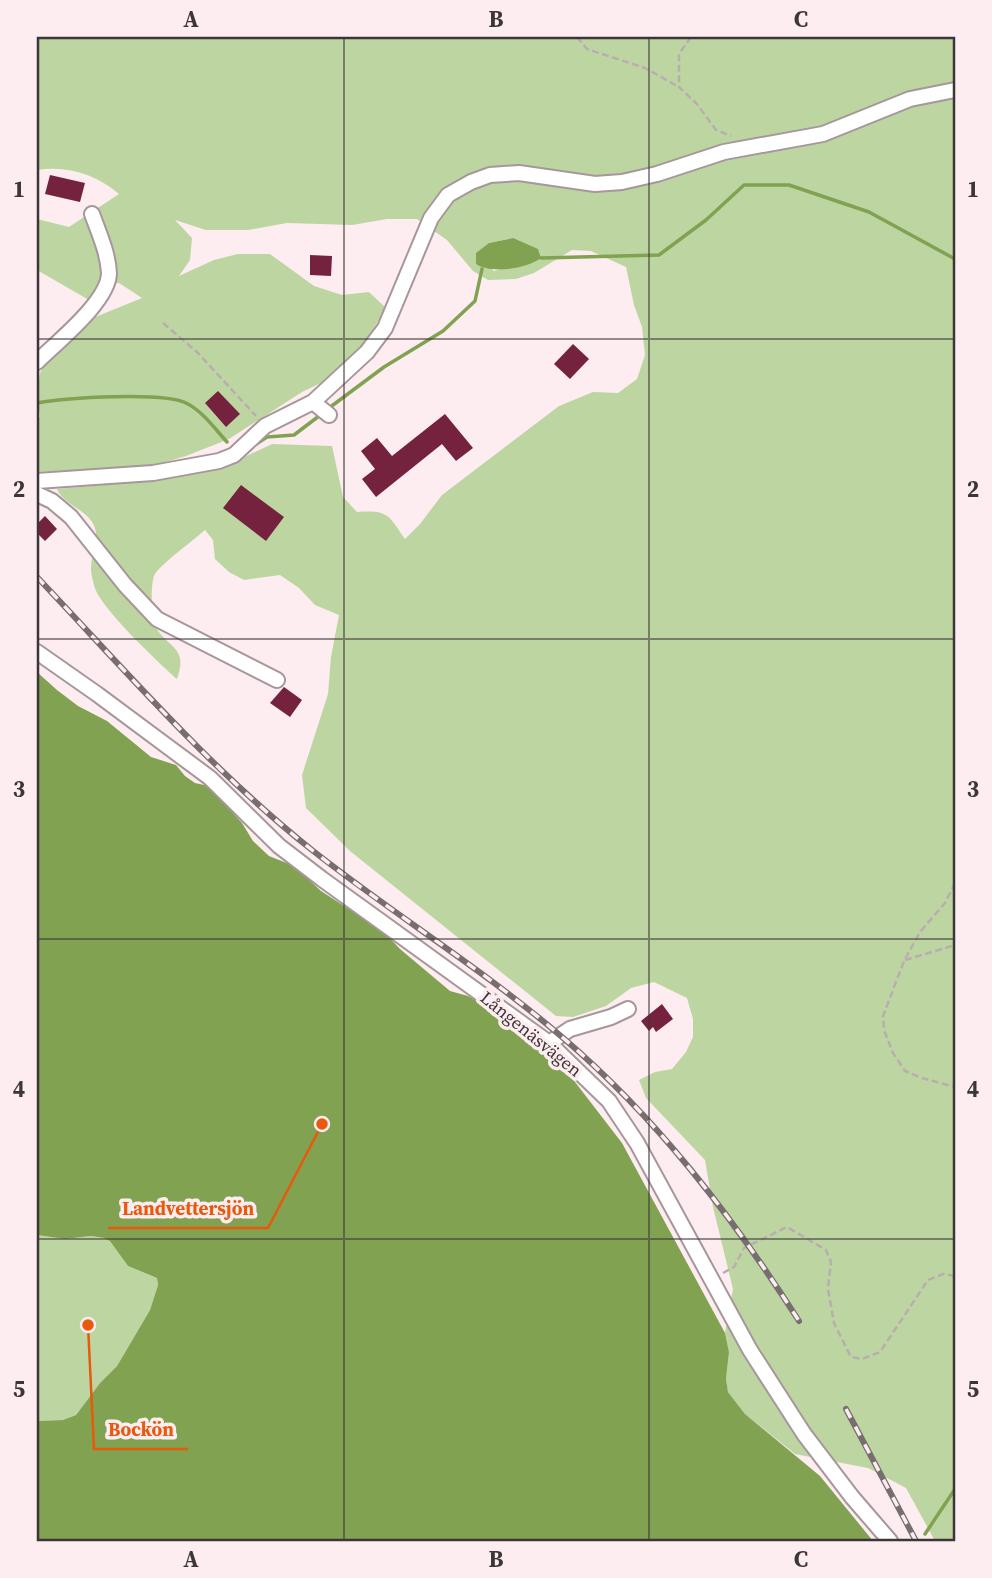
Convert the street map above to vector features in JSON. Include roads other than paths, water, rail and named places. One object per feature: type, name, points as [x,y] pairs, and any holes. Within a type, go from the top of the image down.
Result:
[{"type":"street","points":[[37,481],[153,473],[219,461],[234,455],[265,426],[322,409],[385,328],[431,218],[448,195],[471,182],[490,175],[519,173],[595,184],[622,181],[657,174],[724,152],[824,134],[911,99],[955,90]]},
{"type":"street","points":[[37,362],[99,299],[108,283],[106,254],[92,214]]},
{"type":"street","points":[[37,494],[52,501],[71,517],[125,585],[157,619],[277,680]]},
{"type":"street","name":"Långenäsvägen","points":[[37,652],[210,778],[279,846],[322,880],[549,1044],[609,1101],[623,1121],[750,1350],[804,1434],[890,1541]]},
{"type":"street","points":[[549,1044],[570,1029],[628,1009]]},
{"type":"waterway","points":[[541,258],[659,255],[706,220],[744,185],[789,185],[869,212],[955,259]]},
{"type":"waterway","points":[[329,408],[384,367],[443,331],[475,301],[482,269]]},
{"type":"waterway","points":[[37,403],[114,397],[176,400],[199,412],[227,442]]},
{"type":"waterway","points":[[253,446],[267,437],[294,435],[323,413]]},
{"type":"waterway","points":[[925,1534],[955,1489]]},
{"type":"railway","points":[[37,577],[203,753],[275,819],[343,874],[501,988],[597,1068],[661,1135],[720,1206],[799,1321]]},
{"type":"railway","points":[[846,1409],[916,1541]]},
{"type":"place","name":"Landvettersjön","points":[[322,1124]]},
{"type":"place","name":"Bockön","points":[[88,1325]]}]
